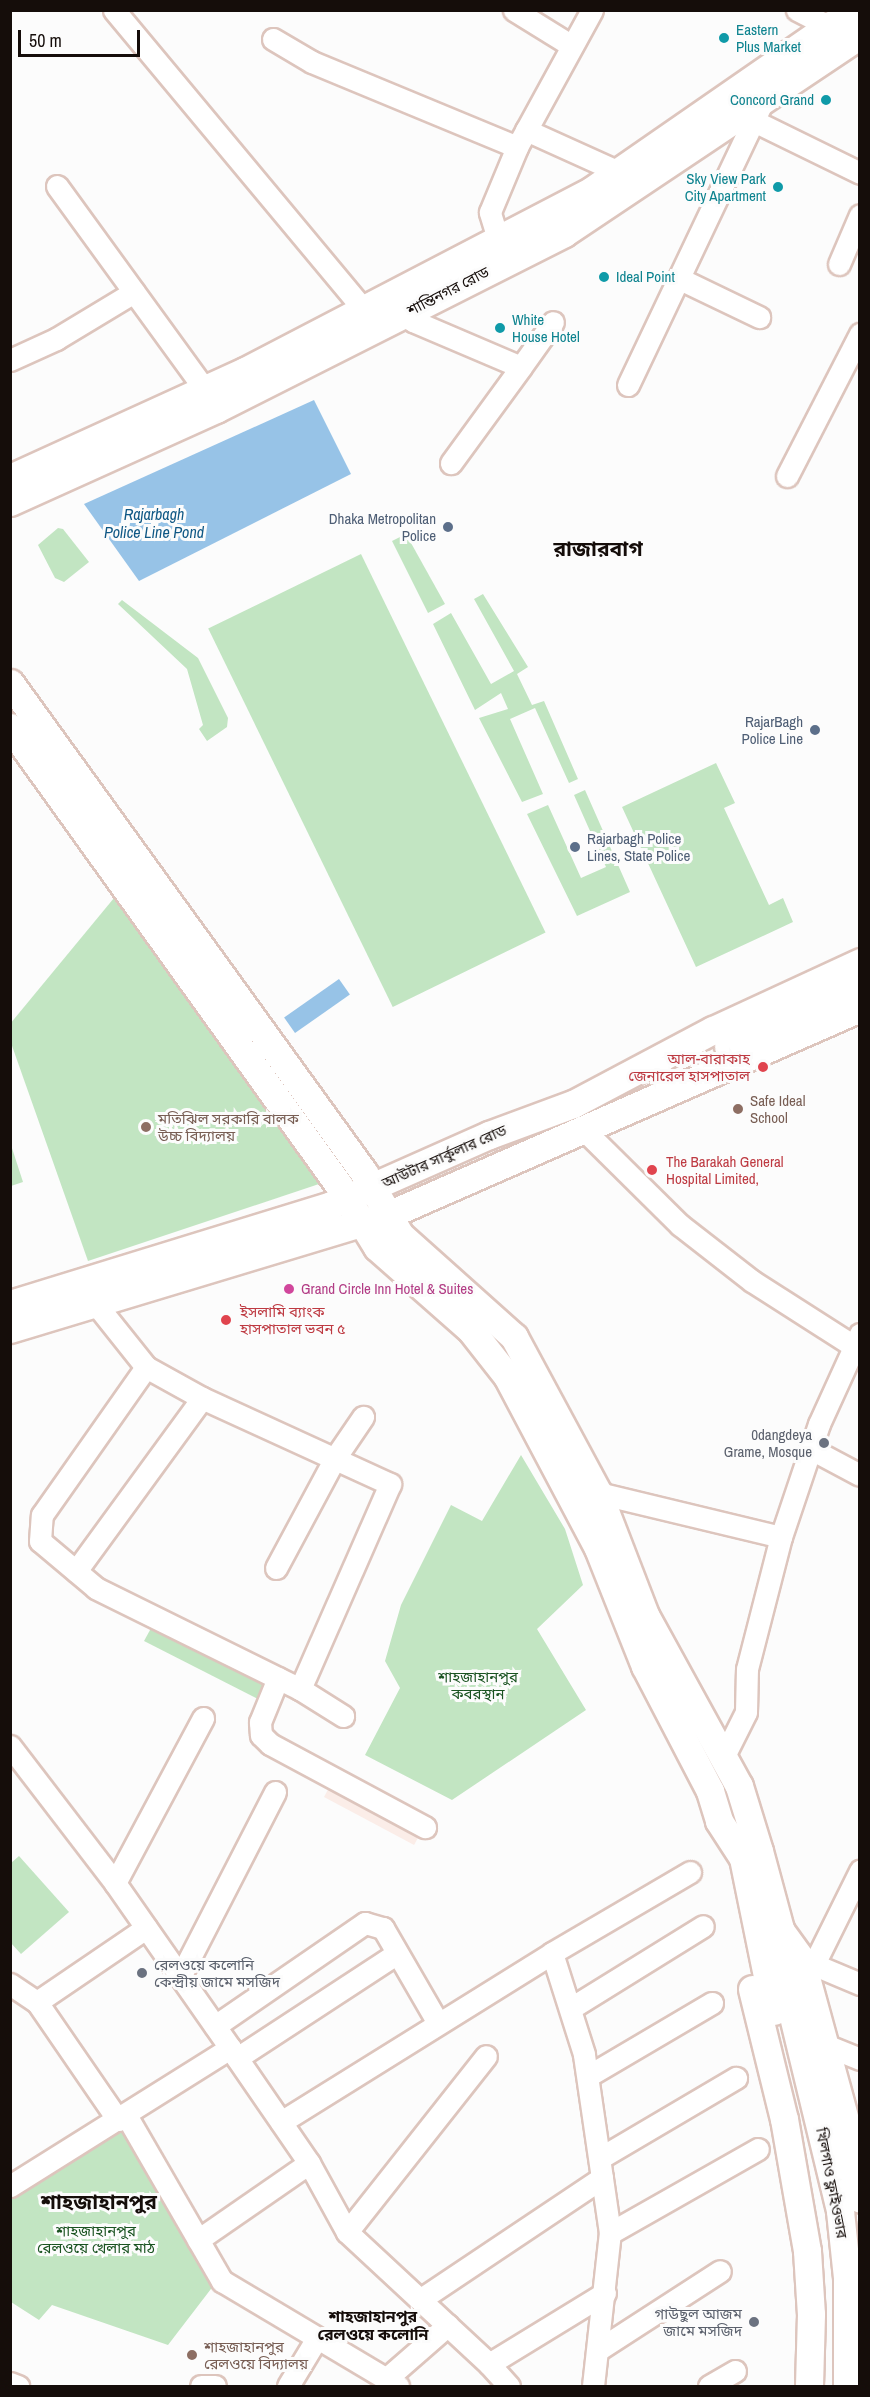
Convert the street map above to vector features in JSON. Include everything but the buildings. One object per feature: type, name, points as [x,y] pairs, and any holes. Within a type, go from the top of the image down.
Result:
[{"type":"main road","name":"শান্তিনগর রোড","points":[[340,335],[364,310],[619,172],[829,26],[859,10]]},
{"type":"main road","name":"শান্তিনগর রোড","points":[[10,501],[340,335],[409,311],[601,212],[759,110],[858,38]]},
{"type":"main road","name":"শান্তিনগর রোড","points":[[10,478],[211,400]]},
{"type":"main road","points":[[10,683],[372,1187],[388,1215],[413,1250],[514,1337],[598,1493],[645,1616],[724,1754],[739,1786],[777,1984]]},
{"type":"main road","points":[[10,727],[347,1198],[362,1225],[393,1263],[470,1329],[490,1352],[539,1435],[598,1548],[645,1666],[710,1791],[719,1821],[742,1858],[768,1932],[808,1961],[823,2044],[853,2127],[860,2199]]},
{"type":"main road","name":"আউটার সার্কুলার রোড","points":[[10,1304],[347,1198],[489,1135],[573,1104],[713,1030],[860,962]]},
{"type":"main road","points":[[656,1095],[684,1069],[724,1047],[860,983]]},
{"type":"main road","points":[[10,1329],[362,1225],[860,1008]]},
{"type":"main road","points":[[768,1932],[751,1980],[784,2119],[807,2251],[811,2314],[809,2386]]},
{"type":"main road","name":"খিলগাও ফ্লাইওভার","points":[[777,1984],[824,2208],[832,2281],[831,2386]]},
{"type":"main road","name":"খিলগাও ফ্লাইওভার","points":[[777,1984],[840,2211],[848,2278],[847,2386]]},
{"type":"street","points":[[114,10],[364,310]]},
{"type":"street","points":[[514,10],[572,46]]},
{"type":"street","points":[[498,239],[490,212],[522,139],[592,10]]},
{"type":"street","points":[[798,10],[829,26]]},
{"type":"street","points":[[273,39],[312,62],[619,172]]},
{"type":"street","points":[[628,385],[759,110],[860,173]]},
{"type":"street","points":[[57,186],[211,400]]},
{"type":"street","points":[[839,264],[860,215]]},
{"type":"street","points":[[680,279],[759,317]]},
{"type":"street","points":[[10,360],[56,339],[134,292]]},
{"type":"street","points":[[409,311],[413,321],[521,367]]},
{"type":"street","points":[[451,463],[553,322]]},
{"type":"street","points":[[787,476],[860,334]]},
{"type":"street","points":[[584,1130],[680,1225],[752,1281],[858,1344],[811,1449],[781,1537],[747,1669],[746,1712],[724,1754]]},
{"type":"street","points":[[95,1303],[146,1367],[202,1398],[390,1484],[300,1689]]},
{"type":"street","points":[[146,1367],[42,1515],[40,1541],[96,1588],[300,1689],[343,1716]]},
{"type":"street","points":[[76,1571],[202,1398]]},
{"type":"street","points":[[276,1568],[335,1458],[363,1417]]},
{"type":"street","points":[[811,1449],[860,1474]]},
{"type":"street","points":[[598,1493],[781,1537]]},
{"type":"street","points":[[278,1678],[260,1722],[261,1735],[270,1744],[425,1827]]},
{"type":"street","points":[[115,1884],[203,1718]]},
{"type":"street","points":[[10,1746],[115,1884],[215,2025],[309,2163],[348,2232],[489,2364],[509,2386]]},
{"type":"street","points":[[180,1977],[275,1792]]},
{"type":"street","points":[[860,1870],[808,1961],[860,1984]]},
{"type":"street","points":[[281,2122],[552,1953],[690,1872]]},
{"type":"street","points":[[215,2025],[365,1923],[382,1928],[438,2023]]},
{"type":"street","points":[[571,2008],[704,1926]]},
{"type":"street","points":[[37,2002],[146,1928]]},
{"type":"street","points":[[552,1953],[571,2008],[588,2076],[610,2233],[593,2386]]},
{"type":"street","points":[[10,2186],[396,1954]]},
{"type":"street","points":[[10,1984],[37,2002],[122,2118],[222,2281],[392,2383],[448,2325]]},
{"type":"street","points":[[588,2076],[712,2003]]},
{"type":"street","points":[[823,2044],[860,2059]]},
{"type":"street","points":[[348,2232],[486,2056]]},
{"type":"street","points":[[421,2300],[601,2168],[736,2078]]},
{"type":"street","points":[[610,2233],[758,2149]]},
{"type":"street","points":[[198,2240],[309,2163]]},
{"type":"street","points":[[598,2350],[720,2271]]},
{"type":"street","points":[[489,2364],[604,2294]]},
{"type":"street","points":[[288,2386],[317,2338]]},
{"type":"street","points":[[709,2386],[735,2371]]},
{"type":"street","points":[[10,2383],[18,2386]]},
{"type":"street","points":[[201,2386],[215,2386]]},
{"type":"shaded area","points":[[332,1782],[422,1830],[414,1845],[324,1797]]},
{"type":"green space","points":[[58,528],[63,529],[89,562],[64,582],[55,578],[38,545]]},
{"type":"green space","points":[[406,534],[445,604],[428,613],[392,541]]},
{"type":"green space","points":[[361,554],[546,932],[393,1007],[208,629]]},
{"type":"green space","points":[[483,594],[528,667],[517,674],[532,705],[544,701],[578,779],[569,783],[535,708],[510,719],[543,794],[522,802],[479,718],[508,709],[501,693],[475,710],[433,624],[451,613],[491,684],[514,671],[474,599]]},
{"type":"green space","points":[[122,600],[198,658],[228,718],[227,727],[207,741],[199,729],[203,725],[187,669],[118,604]]},
{"type":"green space","points":[[716,763],[735,803],[724,808],[769,905],[783,898],[793,922],[696,967],[622,807]]},
{"type":"green space","points":[[585,790],[630,892],[577,916],[527,814],[548,805],[581,878],[606,867],[574,795]]},
{"type":"green space","name":"মতিঝিল সরকারি বালক উচ্চ বিদ্যালয়","points":[[114,898],[322,1183],[88,1261],[11,1043],[10,1024]]},
{"type":"green space","points":[[10,1142],[23,1182],[11,1186],[10,1186]]},
{"type":"green space","name":"শাহজাহানপুর কবরস্থান","points":[[521,1455],[565,1529],[583,1585],[537,1629],[586,1710],[452,1800],[365,1755],[400,1688],[385,1661],[401,1605],[451,1505],[482,1521]]},
{"type":"green space","points":[[155,1621],[271,1684],[262,1701],[144,1641]]},
{"type":"green space","points":[[19,1856],[69,1912],[21,1954],[10,1942],[11,1863]]},
{"type":"green space","name":"শাহজাহানপুর রেলওয়ে খেলার মাঠ","points":[[123,2130],[214,2285],[168,2345],[52,2305],[39,2320],[11,2302],[10,2200]]},
{"type":"water","name":"Rajarbagh Police Line Pond","points":[[314,400],[351,474],[139,581],[84,504]]},
{"type":"water","points":[[339,979],[350,995],[295,1033],[284,1017]]},
{"type":"place","name":"Eastern Plus Market","points":[[724,38]]},
{"type":"place","name":"Concord Grand","points":[[826,100]]},
{"type":"place","name":"Sky View Park City Apartment","points":[[778,187]]},
{"type":"place","name":"Ideal Point","points":[[604,277]]},
{"type":"place","name":"White House Hotel","points":[[500,328]]},
{"type":"place","name":"Dhaka Metropolitan Police","points":[[448,527]]},
{"type":"place","name":"RajarBagh Police Line","points":[[815,730]]},
{"type":"place","name":"Rajarbagh Police Lines, State Police","points":[[575,847]]},
{"type":"place","name":"আল-বারাকাহ জেনারেল হাসপাতাল","points":[[763,1067]]},
{"type":"place","name":"Safe Ideal School","points":[[738,1109]]},
{"type":"place","name":"মতিঝিল সরকারি বালক উচ্চ বিদ্যালয়","points":[[146,1127]]},
{"type":"place","name":"The Barakah General Hospital Limited,","points":[[652,1170]]},
{"type":"place","name":"Grand Circle Inn Hotel & Suites","points":[[289,1289]]},
{"type":"place","name":"ইসলামি ব্যাংক হাসপাতাল ভবন ৫","points":[[226,1320]]},
{"type":"place","name":"0dangdeya Grame, Mosque","points":[[824,1443]]},
{"type":"place","name":"রেলওয়ে কলোনি কেন্দ্রীয় জামে মসজিদ","points":[[142,1973]]},
{"type":"place","name":"গাউছুল আজম জামে মসজিদ","points":[[754,2322]]},
{"type":"place","name":"শাহজাহানপুর রেলওয়ে বিদ্যালয়","points":[[192,2355]]},
{"type":"district","name":"রাজারবাগ","points":[[598,549]]},
{"type":"district","name":"শাহজাহানপুর","points":[[99,2202]]},
{"type":"district","name":"শাহজাহানপুর রেলওয়ে কলোনি","points":[[373,2325]]}]
